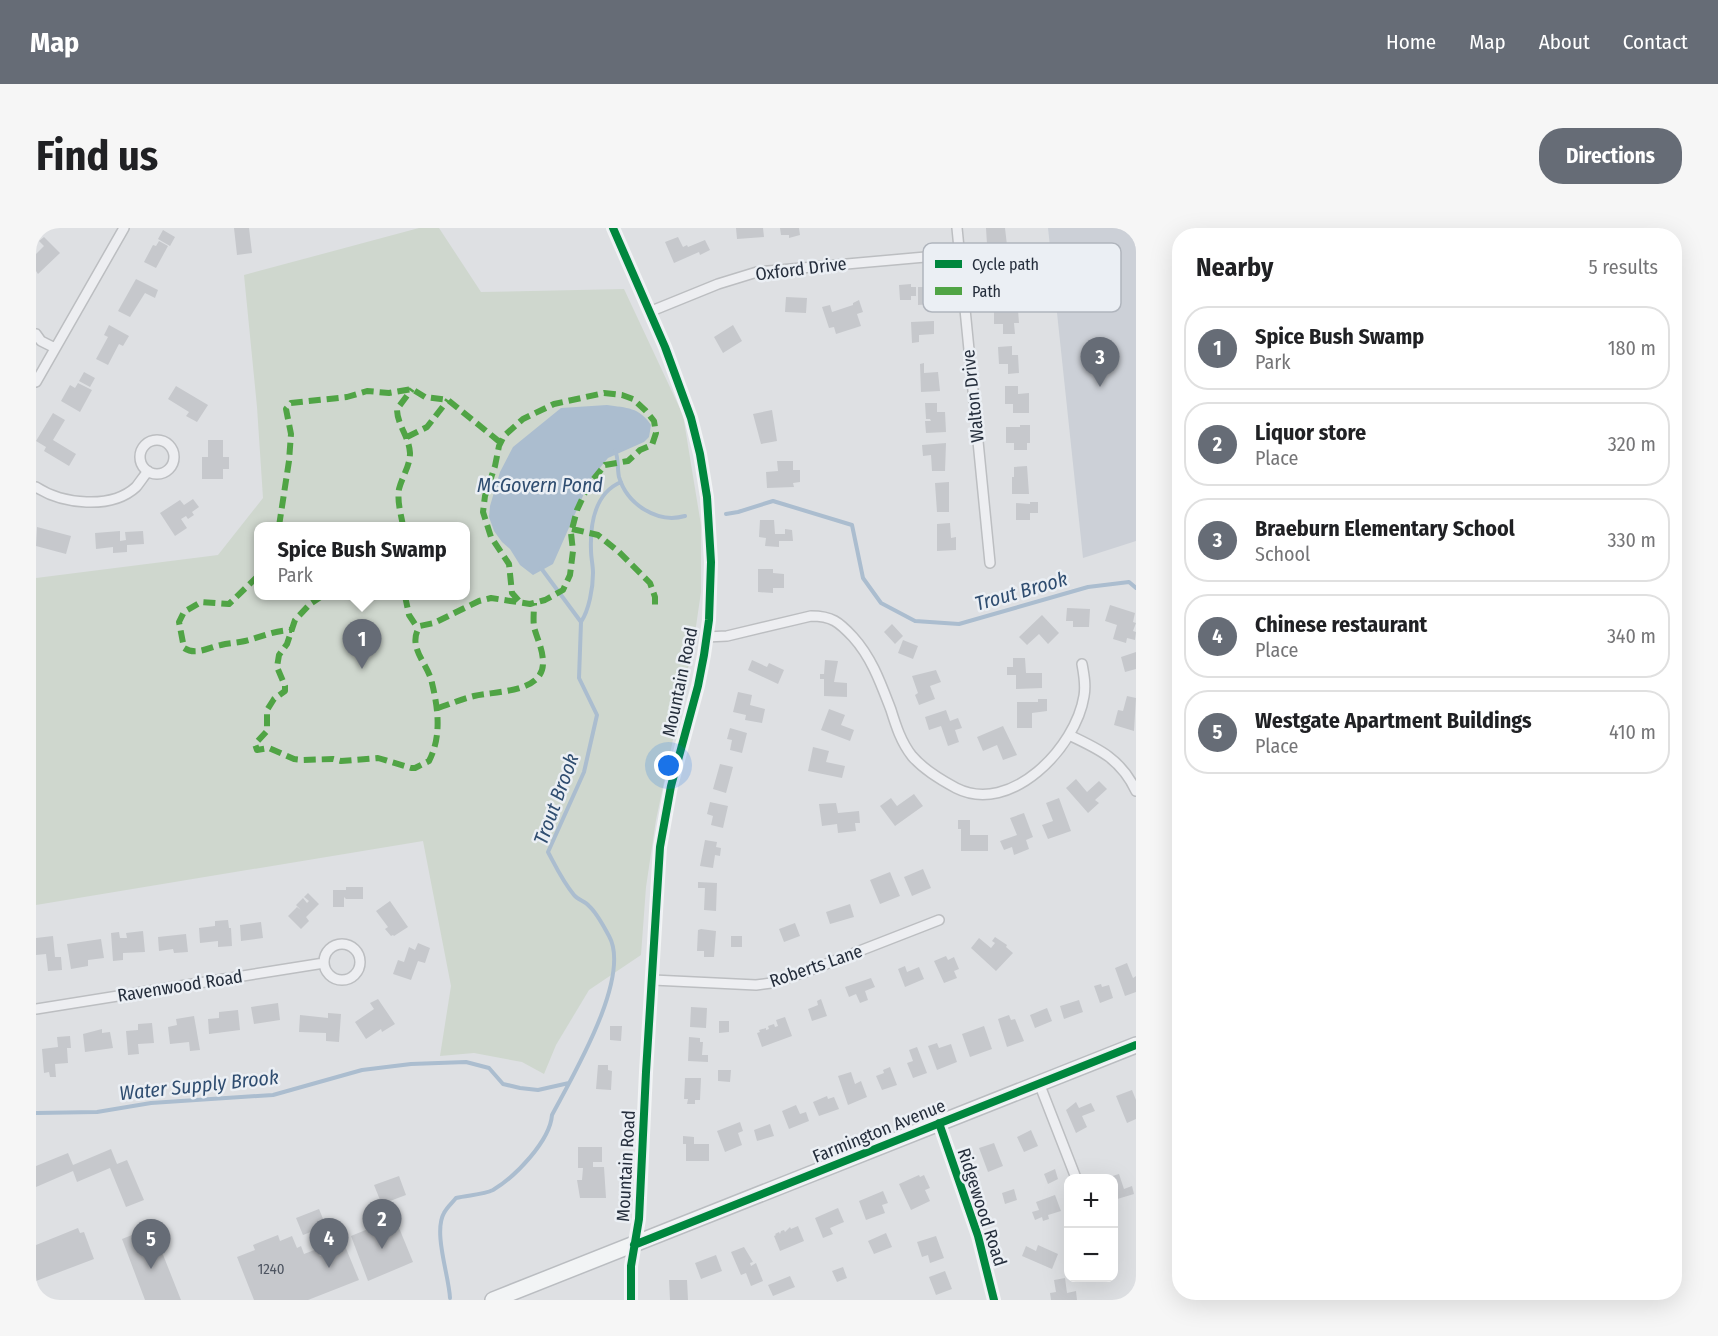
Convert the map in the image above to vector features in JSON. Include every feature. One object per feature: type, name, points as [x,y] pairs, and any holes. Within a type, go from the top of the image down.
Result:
[{"type":"main road","name":"Mountain Road","points":[[613,228],[681,387],[700,454],[710,536],[710,600],[706,637],[698,686],[664,819],[656,903],[639,1219],[631,1266],[631,1300]]},
{"type":"main road","name":"Farmington Avenue","points":[[493,1300],[1136,1045]]},
{"type":"main road","name":"Ridgewood Road","points":[[939,1123],[978,1236],[994,1300]]},
{"type":"street","points":[[36,382],[124,228]]},
{"type":"street","name":"Walton Drive","points":[[957,228],[958,243]]},
{"type":"street","name":"Oxford Drive","points":[[649,312],[718,284],[757,272],[923,257]]},
{"type":"street","name":"Walton Drive","points":[[965,312],[990,563]]},
{"type":"street","points":[[36,334],[41,341],[55,348]]},
{"type":"street","points":[[36,487],[74,502],[98,501],[124,494],[135,487],[148,471]]},
{"type":"street","points":[[706,637],[727,636],[811,616],[824,616],[835,620],[860,645],[872,664],[901,738],[912,756],[926,769],[958,789],[979,794],[998,792],[1018,785],[1036,775],[1051,761],[1069,735],[1084,698],[1085,683],[1082,664]]},
{"type":"street","points":[[1069,735],[1097,748],[1118,763],[1136,791]]},
{"type":"street","name":"Roberts Lane","points":[[652,980],[756,985],[771,983],[939,920]]},
{"type":"street","points":[[342,944],[356,951],[360,963],[355,975],[343,980],[329,975],[324,963],[326,953],[331,948],[342,944]]},
{"type":"street","name":"Ravenwood Road","points":[[36,1009],[324,963]]},
{"type":"street","points":[[1039,1083],[1074,1174]]},
{"type":"shaded area","points":[[419,228],[439,228],[481,292],[624,289],[683,415],[701,525],[701,592],[694,640],[656,820],[646,887],[641,955],[589,990],[556,1045],[544,1074],[522,1062],[474,1053],[440,1056],[451,986],[423,841],[36,905],[36,578],[218,555],[263,498],[244,275]]},
{"type":"shaded area","points":[[1048,228],[1136,228],[1136,541],[1083,558],[1057,312],[1121,312],[1121,243],[1050,243]]},
{"type":"water","name":"McGovern Pond","points":[[607,405],[632,409],[642,415],[651,425],[649,437],[644,442],[608,458],[590,480],[553,564],[533,575],[520,565],[510,549],[502,542],[494,531],[489,517],[500,472],[513,447],[561,408]]},
{"type":"building","points":[[234,228],[249,228],[252,253],[237,255]]},
{"type":"building","points":[[736,228],[763,228],[764,237],[737,239]]},
{"type":"building","points":[[780,228],[799,228],[800,235],[789,238],[789,235],[781,235]]},
{"type":"building","points":[[986,228],[1005,228],[1007,243],[987,243]]},
{"type":"building","points":[[163,230],[175,237],[170,246],[158,239]]},
{"type":"building","points":[[44,237],[60,253],[38,274],[36,254],[44,246],[39,241]]},
{"type":"building","points":[[678,237],[683,247],[705,240],[710,250],[700,255],[699,252],[674,263],[665,242]]},
{"type":"building","points":[[159,241],[168,246],[156,268],[144,262],[153,245],[156,246]]},
{"type":"building","points":[[136,279],[158,290],[155,298],[145,293],[130,317],[118,311]]},
{"type":"building","points":[[911,284],[911,287],[916,287],[916,296],[911,296],[911,300],[900,300],[899,285]]},
{"type":"building","points":[[918,287],[923,287],[923,305],[918,305]]},
{"type":"building","points":[[786,297],[807,298],[806,313],[785,312]]},
{"type":"building","points":[[859,300],[863,312],[857,314],[861,326],[836,334],[834,327],[829,328],[822,307],[830,305],[832,312],[853,305]]},
{"type":"building","points":[[994,312],[1018,312],[1019,323],[1014,323],[1015,334],[1003,334],[1003,324],[994,324]]},
{"type":"building","points":[[934,321],[934,334],[919,335],[919,342],[912,343],[911,322]]},
{"type":"building","points":[[109,325],[129,336],[123,346],[119,344],[108,365],[96,359],[108,337],[104,335]]},
{"type":"building","points":[[733,325],[742,341],[723,353],[714,337]]},
{"type":"building","points":[[1012,346],[1012,355],[1018,355],[1019,373],[1008,374],[1008,364],[999,364],[998,347]]},
{"type":"building","points":[[924,363],[924,373],[938,372],[940,391],[921,392],[920,364]]},
{"type":"building","points":[[84,372],[95,378],[90,387],[79,381]]},
{"type":"building","points":[[78,383],[92,390],[80,412],[61,401],[70,385],[75,388]]},
{"type":"building","points":[[176,386],[208,405],[197,422],[186,416],[189,412],[168,399]]},
{"type":"building","points":[[1005,386],[1018,386],[1018,394],[1029,393],[1029,413],[1013,413],[1013,404],[1005,404]]},
{"type":"building","points":[[925,403],[937,403],[937,412],[945,412],[946,432],[926,433],[925,421],[931,421],[926,419]]},
{"type":"building","points":[[772,410],[777,441],[761,444],[753,414]]},
{"type":"building","points":[[53,413],[65,420],[53,440],[76,454],[69,466],[44,451],[46,447],[36,441]]},
{"type":"building","points":[[1020,425],[1030,425],[1030,443],[1027,443],[1027,450],[1014,450],[1014,443],[1006,443],[1006,427],[1020,427]]},
{"type":"building","points":[[208,440],[223,440],[223,457],[229,457],[229,469],[223,469],[223,479],[202,479],[202,457],[208,457]]},
{"type":"building","points":[[946,443],[945,471],[932,471],[931,455],[923,456],[922,445]]},
{"type":"building","points":[[777,461],[793,461],[793,470],[800,470],[800,482],[793,483],[794,487],[767,488],[766,472],[778,471]]},
{"type":"building","points":[[1027,466],[1029,494],[1012,494],[1014,467]]},
{"type":"building","points":[[949,482],[949,512],[937,512],[935,483]]},
{"type":"building","points":[[193,499],[199,507],[188,519],[186,516],[181,519],[187,528],[175,536],[160,513],[180,500],[184,505]]},
{"type":"building","points":[[1030,502],[1038,502],[1038,513],[1030,513],[1030,520],[1016,520],[1016,503],[1030,504]]},
{"type":"building","points":[[760,520],[774,520],[775,534],[785,534],[785,529],[792,530],[793,541],[779,541],[779,547],[765,546],[766,538],[759,537]]},
{"type":"building","points":[[950,523],[951,538],[956,537],[956,550],[937,551],[937,524]]},
{"type":"building","points":[[37,527],[71,536],[66,554],[36,546]]},
{"type":"building","points":[[120,531],[120,541],[126,540],[125,532],[143,531],[144,544],[127,545],[127,552],[113,553],[113,547],[96,549],[95,533]]},
{"type":"building","points":[[758,569],[773,569],[773,573],[784,574],[784,588],[773,588],[773,593],[758,592]]},
{"type":"building","points":[[1110,605],[1135,613],[1133,622],[1136,623],[1133,631],[1136,632],[1135,640],[1127,638],[1126,643],[1113,639],[1117,625],[1105,621]]},
{"type":"building","points":[[1067,608],[1090,609],[1089,627],[1073,627],[1073,621],[1066,621]]},
{"type":"building","points":[[1042,615],[1059,633],[1048,644],[1039,634],[1027,645],[1019,637]]},
{"type":"building","points":[[892,624],[903,636],[895,644],[884,632]]},
{"type":"building","points":[[903,640],[918,646],[913,659],[898,653]]},
{"type":"building","points":[[1136,652],[1136,669],[1125,672],[1121,657]]},
{"type":"building","points":[[1013,658],[1025,658],[1026,673],[1042,673],[1042,688],[1016,689],[1016,675],[1007,675],[1007,667],[1013,667]]},
{"type":"building","points":[[752,660],[767,667],[769,663],[784,670],[778,684],[748,670]]},
{"type":"building","points":[[825,660],[838,661],[834,682],[847,683],[847,697],[824,696],[824,679],[820,679],[820,674],[824,674]]},
{"type":"building","points":[[936,670],[941,682],[930,686],[935,699],[919,705],[915,695],[918,693],[912,676]]},
{"type":"building","points":[[738,692],[752,695],[750,705],[765,709],[762,723],[745,720],[746,715],[733,712]]},
{"type":"building","points":[[1127,696],[1136,698],[1134,731],[1114,725],[1118,710],[1123,711]]},
{"type":"building","points":[[1038,699],[1047,699],[1047,711],[1032,713],[1032,728],[1017,728],[1017,702],[1038,702]]},
{"type":"building","points":[[829,709],[845,715],[841,725],[854,730],[850,741],[821,730]]},
{"type":"building","points":[[946,710],[950,721],[958,718],[962,728],[955,730],[959,742],[948,746],[941,726],[929,730],[925,717]]},
{"type":"building","points":[[1003,726],[1017,755],[1003,760],[997,745],[983,751],[977,737]]},
{"type":"building","points":[[730,728],[747,733],[742,753],[730,750],[732,740],[727,739]]},
{"type":"building","points":[[813,747],[829,751],[826,762],[845,766],[842,778],[808,771]]},
{"type":"building","points":[[720,764],[733,767],[726,793],[713,789]]},
{"type":"building","points":[[1076,779],[1087,792],[1099,781],[1107,789],[1095,800],[1099,803],[1088,813],[1066,788]]},
{"type":"building","points":[[914,794],[923,806],[895,826],[880,806],[891,798],[897,806]]},
{"type":"building","points":[[1059,798],[1071,831],[1048,839],[1042,825],[1053,821],[1046,803]]},
{"type":"building","points":[[710,802],[728,806],[723,828],[711,825],[713,816],[707,814]]},
{"type":"building","points":[[836,803],[838,813],[859,811],[860,823],[855,823],[856,831],[838,833],[837,824],[822,826],[819,804]]},
{"type":"building","points":[[1024,813],[1033,837],[1026,840],[1029,849],[1014,855],[1012,847],[1004,850],[1000,841],[1017,835],[1010,818]]},
{"type":"building","points":[[958,820],[970,820],[970,835],[988,835],[988,851],[961,851],[961,829],[958,829]]},
{"type":"building","points":[[705,840],[717,842],[716,847],[721,848],[720,856],[715,855],[713,868],[700,866]]},
{"type":"building","points":[[923,869],[931,888],[912,896],[904,877]]},
{"type":"building","points":[[890,872],[900,896],[880,904],[870,880]]},
{"type":"building","points":[[698,882],[717,883],[716,911],[704,910],[705,888],[698,888]]},
{"type":"building","points":[[346,887],[363,887],[363,899],[344,897],[344,907],[333,907],[333,890],[346,890]]},
{"type":"building","points":[[308,893],[319,904],[306,917],[309,921],[301,929],[288,916],[297,907],[301,910],[296,905],[303,898],[307,903],[309,901],[304,897]]},
{"type":"building","points":[[390,901],[408,927],[394,936],[391,936],[385,929],[388,927],[376,911]]},
{"type":"building","points":[[850,904],[854,917],[830,924],[826,912]]},
{"type":"building","points":[[228,920],[232,946],[218,947],[218,941],[200,943],[199,928],[215,926],[215,921]]},
{"type":"building","points":[[261,922],[263,938],[241,941],[240,925]]},
{"type":"building","points":[[795,923],[800,936],[784,942],[779,929]]},
{"type":"building","points":[[698,930],[716,931],[714,957],[704,957],[704,951],[697,951]]},
{"type":"building","points":[[143,931],[145,952],[123,953],[123,960],[113,961],[111,933],[119,932],[120,938],[127,938],[126,933]]},
{"type":"building","points":[[186,934],[188,952],[174,953],[173,949],[159,951],[158,937]]},
{"type":"building","points":[[53,936],[55,957],[61,957],[62,970],[48,971],[46,954],[36,955],[36,938]]},
{"type":"building","points":[[731,936],[742,936],[742,947],[731,947]]},
{"type":"building","points":[[995,937],[1007,945],[1006,947],[1013,953],[996,971],[971,948],[979,938],[991,948],[995,943],[992,941]]},
{"type":"building","points":[[101,939],[104,958],[88,960],[88,966],[71,969],[67,944]]},
{"type":"building","points":[[418,943],[430,948],[425,963],[418,961],[411,980],[393,974],[398,960],[404,962],[409,947],[415,950]]},
{"type":"building","points":[[946,956],[948,960],[954,957],[959,969],[954,971],[957,978],[944,983],[934,961]]},
{"type":"building","points":[[1127,963],[1133,978],[1136,976],[1136,992],[1125,996],[1115,968]]},
{"type":"building","points":[[905,966],[907,972],[919,967],[924,979],[905,987],[898,969]]},
{"type":"building","points":[[871,978],[875,987],[865,991],[868,1000],[860,1003],[856,994],[849,997],[845,987]]},
{"type":"building","points":[[1101,984],[1102,987],[1109,985],[1113,998],[1100,1003],[1094,986]]},
{"type":"building","points":[[378,999],[395,1024],[382,1032],[381,1029],[366,1039],[355,1022],[374,1009],[370,1003]]},
{"type":"building","points":[[821,999],[827,1016],[812,1021],[808,1009],[818,1005],[817,1001]]},
{"type":"building","points":[[1079,1000],[1083,1012],[1064,1019],[1060,1006]]},
{"type":"building","points":[[278,1003],[280,1020],[254,1024],[251,1007]]},
{"type":"building","points":[[691,1007],[707,1008],[706,1028],[690,1027]]},
{"type":"building","points":[[1047,1008],[1052,1021],[1035,1028],[1030,1015]]},
{"type":"building","points":[[238,1010],[240,1030],[209,1034],[208,1019],[219,1018],[219,1012]]},
{"type":"building","points":[[328,1013],[341,1014],[339,1042],[326,1041],[326,1033],[299,1032],[300,1015],[328,1018]]},
{"type":"building","points":[[1009,1015],[1011,1020],[1015,1019],[1024,1041],[1007,1047],[998,1019]]},
{"type":"building","points":[[194,1016],[200,1050],[190,1051],[189,1042],[170,1044],[168,1027],[177,1025],[176,1019]]},
{"type":"building","points":[[785,1017],[792,1036],[762,1047],[757,1033],[760,1032],[759,1030],[769,1029],[768,1026],[774,1024],[775,1027],[778,1026],[776,1020]]},
{"type":"building","points":[[719,1021],[729,1021],[729,1032],[719,1033]]},
{"type":"building","points":[[152,1023],[154,1043],[138,1044],[139,1054],[128,1055],[126,1031],[138,1030],[138,1024]]},
{"type":"building","points":[[610,1026],[622,1026],[621,1041],[610,1040]]},
{"type":"building","points":[[984,1026],[992,1049],[970,1057],[962,1034]]},
{"type":"building","points":[[102,1029],[102,1033],[110,1032],[113,1048],[85,1052],[83,1034]]},
{"type":"building","points":[[70,1036],[71,1048],[67,1048],[68,1063],[55,1064],[56,1077],[50,1077],[49,1072],[44,1073],[42,1049],[58,1047],[57,1037]]},
{"type":"building","points":[[689,1037],[700,1038],[700,1042],[703,1042],[702,1055],[708,1055],[708,1062],[688,1061]]},
{"type":"building","points":[[937,1043],[939,1048],[951,1044],[957,1062],[937,1070],[928,1046]]},
{"type":"building","points":[[917,1047],[927,1073],[913,1078],[907,1063],[913,1061],[909,1050]]},
{"type":"building","points":[[598,1065],[608,1065],[608,1070],[612,1071],[611,1090],[596,1089]]},
{"type":"building","points":[[890,1067],[897,1085],[882,1090],[876,1076],[884,1073],[883,1070]]},
{"type":"building","points":[[718,1070],[731,1070],[730,1082],[718,1081]]},
{"type":"building","points":[[851,1072],[855,1084],[861,1081],[867,1097],[848,1105],[838,1076]]},
{"type":"building","points":[[685,1078],[701,1078],[700,1100],[695,1100],[695,1104],[687,1104],[688,1099],[684,1099]]},
{"type":"building","points":[[1132,1090],[1136,1100],[1136,1119],[1127,1123],[1116,1096]]},
{"type":"building","points":[[827,1096],[828,1099],[834,1097],[839,1109],[819,1116],[813,1102]]},
{"type":"building","points":[[1076,1102],[1079,1108],[1091,1103],[1095,1111],[1082,1116],[1087,1127],[1076,1133],[1066,1110]]},
{"type":"building","points":[[796,1105],[800,1114],[806,1112],[809,1121],[789,1129],[782,1111]]},
{"type":"building","points":[[740,1122],[743,1131],[738,1133],[742,1145],[725,1152],[717,1131]]},
{"type":"building","points":[[770,1124],[774,1136],[757,1141],[754,1130]]},
{"type":"building","points":[[1031,1130],[1038,1146],[1024,1152],[1017,1137]]},
{"type":"building","points":[[683,1136],[694,1137],[694,1144],[709,1144],[709,1161],[686,1161],[686,1144],[683,1144]]},
{"type":"building","points":[[994,1143],[1003,1166],[988,1172],[979,1148]]},
{"type":"building","points":[[578,1147],[602,1147],[602,1162],[593,1162],[593,1167],[604,1167],[606,1198],[580,1198],[577,1180],[582,1180],[583,1168],[578,1168]]},
{"type":"building","points":[[111,1149],[117,1164],[127,1160],[144,1200],[126,1207],[110,1168],[77,1182],[73,1171],[36,1187],[36,1166],[68,1153],[73,1165]]},
{"type":"building","points":[[1055,1169],[1058,1179],[1048,1184],[1044,1174]]},
{"type":"building","points":[[1118,1174],[1124,1189],[1132,1186],[1134,1194],[1118,1199]]},
{"type":"building","points":[[919,1175],[920,1177],[924,1175],[930,1188],[925,1190],[930,1201],[911,1210],[899,1184]]},
{"type":"building","points":[[399,1176],[406,1195],[390,1201],[380,1200],[374,1185]]},
{"type":"building","points":[[1014,1189],[1017,1200],[1005,1204],[1002,1193]]},
{"type":"building","points":[[883,1191],[888,1203],[882,1205],[885,1213],[866,1220],[859,1201]]},
{"type":"building","points":[[1055,1195],[1061,1211],[1048,1215],[1049,1219],[1043,1221],[1042,1217],[1035,1220],[1032,1212],[1039,1210],[1036,1202]]},
{"type":"building","points":[[838,1208],[844,1222],[830,1228],[833,1234],[823,1238],[815,1218]]},
{"type":"building","points":[[319,1209],[326,1226],[303,1235],[296,1218]]},
{"type":"building","points":[[395,1218],[413,1262],[368,1281],[351,1236]]},
{"type":"building","points":[[798,1226],[804,1241],[780,1251],[775,1234]]},
{"type":"building","points":[[152,1227],[181,1300],[145,1300],[122,1239]]},
{"type":"building","points":[[78,1228],[80,1233],[84,1232],[94,1259],[36,1281],[36,1245]]},
{"type":"building","points":[[886,1233],[892,1247],[874,1254],[868,1241]]},
{"type":"building","points":[[278,1235],[280,1241],[292,1236],[297,1248],[301,1246],[304,1254],[317,1249],[320,1256],[345,1246],[359,1280],[308,1300],[254,1300],[237,1257],[255,1250],[253,1245]]},
{"type":"building","points":[[936,1236],[944,1258],[930,1263],[928,1255],[922,1257],[917,1242]]},
{"type":"building","points":[[1038,1245],[1058,1254],[1052,1269],[1022,1256],[1026,1246],[1036,1251]]},
{"type":"building","points":[[744,1247],[753,1262],[750,1263],[751,1266],[756,1263],[763,1281],[751,1286],[746,1273],[741,1275],[731,1252]]},
{"type":"building","points":[[716,1255],[722,1271],[701,1279],[695,1263]]},
{"type":"building","points":[[843,1267],[847,1278],[837,1282],[832,1271]]},
{"type":"building","points":[[945,1271],[952,1289],[936,1295],[929,1277]]},
{"type":"building","points":[[790,1276],[795,1287],[773,1296],[768,1285]]},
{"type":"building","points":[[1064,1278],[1067,1293],[1076,1291],[1077,1300],[1051,1300],[1050,1293],[1056,1292],[1054,1280]]},
{"type":"building","points":[[669,1280],[687,1280],[688,1300],[670,1300]]},
{"type":"waterway","name":"Trout Brook","points":[[615,450],[619,477],[623,487],[636,503],[644,510],[664,517],[685,516]]},
{"type":"waterway","points":[[581,622],[588,605],[592,585],[593,520],[605,494],[621,482]]},
{"type":"waterway","name":"Trout Brook","points":[[726,514],[773,501],[852,525],[863,578],[881,603],[915,621],[959,624],[1088,587],[1129,582],[1136,588]]},
{"type":"waterway","name":"Trout Brook","points":[[450,1298],[440,1231],[444,1213],[456,1198],[489,1192],[502,1184],[538,1147],[597,1027],[613,976],[614,954],[609,936],[592,909],[570,890],[548,852],[584,772],[597,715],[579,678],[581,622],[541,568]]},
{"type":"waterway","name":"Water Supply Brook","points":[[36,1113],[97,1112],[151,1103],[273,1095],[362,1070],[411,1064],[466,1062],[489,1068],[503,1084],[520,1088],[538,1090],[569,1083]]},
{"type":"marked path","points":[[280,522],[291,434],[286,409],[291,403],[347,397],[367,391],[389,393],[412,389],[425,397],[448,400],[501,443]]},
{"type":"marked path","points":[[402,522],[399,489],[410,453],[397,409],[412,389]]},
{"type":"marked path","points":[[406,600],[409,615],[415,624],[420,626],[434,623],[479,601],[491,598],[530,604],[545,600],[563,590],[570,575],[573,551],[571,533],[577,510],[588,486],[605,465],[628,461],[640,450],[652,445],[656,433],[654,421],[633,399],[604,393],[554,404],[523,419],[504,436],[485,496],[483,512],[491,537],[509,564],[512,593],[520,602]]},
{"type":"marked path","points":[[407,437],[427,427],[448,400]]},
{"type":"marked path","points":[[572,529],[598,535],[619,552],[650,583],[655,597],[655,606]]},
{"type":"marked path","points":[[254,580],[229,604],[201,602],[184,612],[179,622],[184,648],[198,651],[274,632],[292,630]]},
{"type":"marked path","points":[[316,600],[295,620],[287,644],[279,655],[277,667],[285,691],[274,699],[267,710],[267,731],[255,744],[257,750],[269,748],[294,759],[303,760],[341,761],[378,758],[411,768],[429,761],[436,742],[437,712],[430,676],[419,655],[415,641],[420,626]]},
{"type":"marked path","points":[[438,708],[474,696],[516,689],[535,680],[541,673],[543,658],[534,627],[534,603]]},
{"type":"cycle path","points":[[613,228],[665,347],[691,418],[707,497],[711,562],[709,620],[704,655],[671,786],[660,847],[639,1219],[631,1266],[631,1300]]},
{"type":"cycle path","points":[[634,1245],[1136,1045]]},
{"type":"cycle path","points":[[939,1123],[978,1236],[994,1300]]},
{"type":"place","name":"Braeburn Elementary School","points":[[1100,387]]},
{"type":"place","name":"Spice Bush Swamp","points":[[362,669]]},
{"type":"place","name":"Liquor store","points":[[382,1249]]},
{"type":"place","name":"Chinese restaurant","points":[[329,1268]]},
{"type":"place","name":"Westgate Apartment Buildings","points":[[151,1269]]}]
